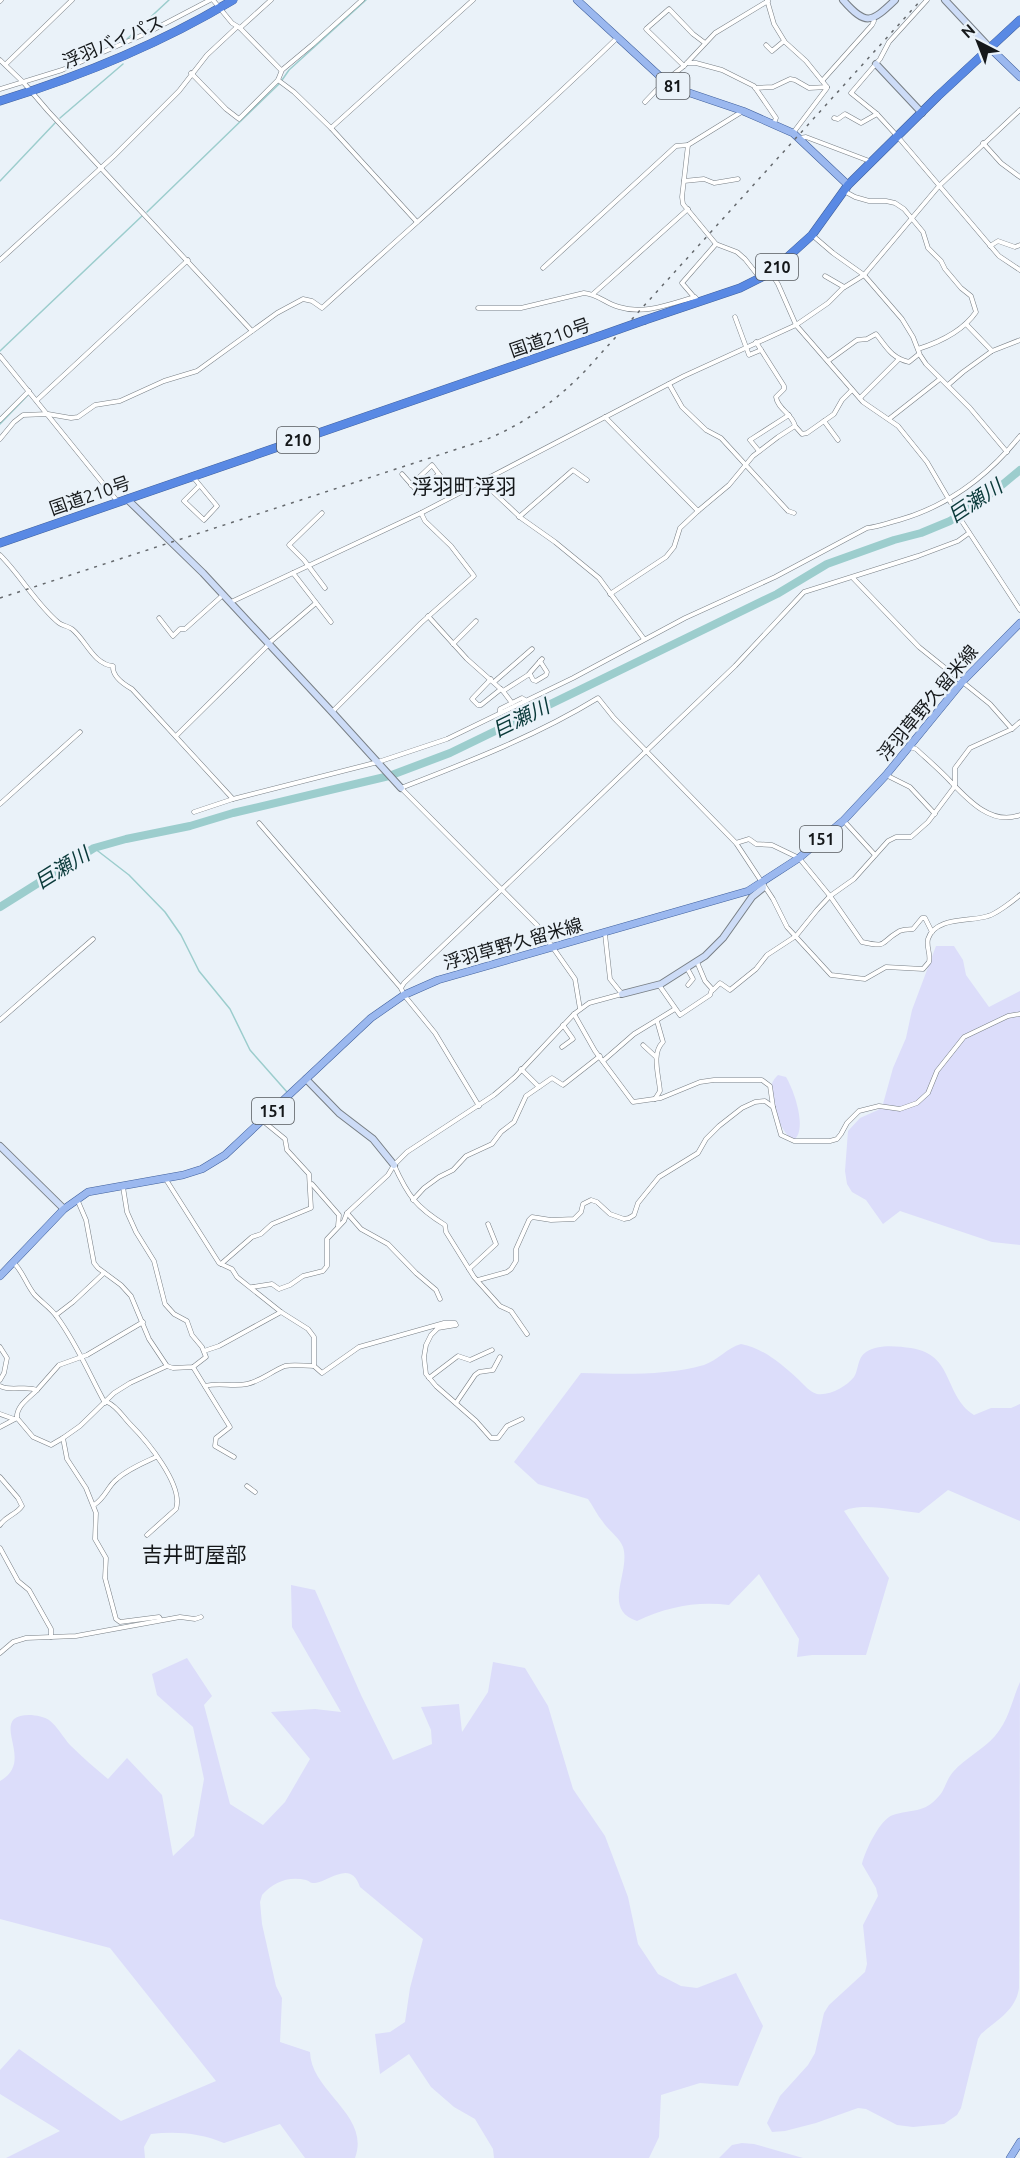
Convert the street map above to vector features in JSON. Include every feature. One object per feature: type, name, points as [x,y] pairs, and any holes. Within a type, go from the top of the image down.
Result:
[{"type":"highway","name":"浮羽バイパス","points":[[0,100],[32,91],[140,49],[233,0]]},
{"type":"highway","name":"国道210号","points":[[0,543],[761,279],[812,235],[846,188],[1020,20]]},
{"type":"main road","name":"81","points":[[577,0],[675,88],[743,111],[793,133],[846,188]]},
{"type":"main road","points":[[990,48],[1020,76]]},
{"type":"main road","name":"浮羽草野久留米線","points":[[0,1276],[64,1209],[88,1192],[192,1173],[217,1161],[402,991],[748,891],[799,858],[844,820],[910,747],[962,682],[1020,623]]},
{"type":"main road","points":[[1010,2158],[1020,2142]]},
{"type":"street","points":[[6,64],[72,0]]},
{"type":"street","points":[[0,89],[62,70],[123,44],[212,0],[282,70]]},
{"type":"street","points":[[0,260],[114,156],[179,91],[207,55],[271,0]]},
{"type":"street","points":[[191,73],[239,119],[281,81],[282,70],[362,0]]},
{"type":"street","points":[[331,128],[473,0]]},
{"type":"street","points":[[645,102],[715,33],[767,0],[774,24],[784,41],[806,61],[827,87]]},
{"type":"street","points":[[847,1],[858,17],[873,17],[895,0]]},
{"type":"street","points":[[927,0],[889,42],[880,60],[851,93],[877,114],[898,137],[999,256],[1020,270]]},
{"type":"street","points":[[945,0],[990,48]]},
{"type":"street","points":[[705,43],[669,9],[646,29],[686,64],[696,63],[722,70],[755,88],[776,118],[774,123]]},
{"type":"street","points":[[822,81],[872,25],[873,17]]},
{"type":"street","points":[[0,439],[23,415],[48,414],[78,417],[95,405],[120,400],[164,381],[197,371],[277,313],[303,299],[312,301],[322,308],[544,109],[617,38]]},
{"type":"street","points":[[766,45],[772,51],[784,41]]},
{"type":"street","points":[[0,60],[32,91],[252,330]]},
{"type":"street","points":[[876,64],[922,113]]},
{"type":"street","points":[[755,88],[773,87],[790,79],[809,88],[827,87]]},
{"type":"street","points":[[281,81],[331,128],[417,222]]},
{"type":"street","points":[[793,133],[827,87]]},
{"type":"street","points":[[230,602],[421,513],[669,384],[756,342],[796,326],[828,303],[844,287],[864,275],[939,186],[982,143],[1020,110]]},
{"type":"street","points":[[543,268],[676,146],[688,145],[743,111]]},
{"type":"street","points":[[834,117],[838,119],[845,114],[861,123],[877,114]]},
{"type":"street","points":[[800,138],[806,137],[873,162]]},
{"type":"street","points":[[982,143],[1001,163],[1020,177]]},
{"type":"street","points":[[688,145],[683,204],[716,244],[737,252],[761,279]]},
{"type":"street","points":[[684,181],[704,179],[714,183],[738,179]]},
{"type":"street","points":[[828,361],[857,340],[867,339],[876,334],[886,349],[899,359],[909,362],[919,352],[966,324],[976,312],[972,297],[961,288],[928,248],[923,232],[912,218],[895,203],[869,201],[855,196],[846,188]]},
{"type":"street","points":[[593,294],[688,209]]},
{"type":"street","points":[[812,235],[864,275],[902,319],[919,352],[940,379],[989,428],[1006,452]]},
{"type":"street","points":[[990,246],[998,241],[1015,248],[1020,245]]},
{"type":"street","points":[[478,308],[521,308],[584,293],[593,294],[616,307],[632,309],[650,310],[697,300],[682,283],[716,244]]},
{"type":"street","points":[[37,400],[188,260]]},
{"type":"street","points":[[770,273],[778,284],[796,326],[860,398],[898,426],[927,462],[969,533],[1020,610]]},
{"type":"street","points":[[825,276],[844,287]]},
{"type":"street","points":[[735,317],[749,355],[761,350]]},
{"type":"street","points":[[966,324],[992,351]]},
{"type":"street","points":[[948,385],[992,351],[1020,340]]},
{"type":"street","points":[[756,342],[784,386],[776,397],[776,401],[802,434],[807,433],[834,414],[842,400],[852,390]]},
{"type":"street","points":[[0,357],[119,502]]},
{"type":"street","points":[[860,398],[899,359]]},
{"type":"street","points":[[889,419],[940,379]]},
{"type":"street","points":[[669,384],[682,407],[706,430],[719,436],[788,511],[794,513]]},
{"type":"street","points":[[0,420],[29,391]]},
{"type":"street","points":[[759,452],[750,440],[789,415]]},
{"type":"street","points":[[605,417],[698,511]]},
{"type":"street","points":[[824,421],[838,440]]},
{"type":"street","points":[[610,594],[666,557],[674,547],[680,528],[729,485],[759,452],[795,426]]},
{"type":"street","points":[[194,812],[233,799],[378,762],[447,739],[573,678],[644,639],[775,577],[867,528],[879,527],[931,509],[966,489],[1020,436]]},
{"type":"street","points":[[411,484],[432,465],[454,495]]},
{"type":"street","points":[[519,517],[573,470],[586,480]]},
{"type":"street","points":[[402,474],[418,492],[439,474]]},
{"type":"street","points":[[193,477],[217,506],[204,520],[184,501],[200,486]]},
{"type":"street","points":[[484,479],[488,487],[519,517],[555,542],[599,578],[644,639]]},
{"type":"street","points":[[128,499],[230,602],[401,788],[537,925],[575,979],[580,1010]]},
{"type":"street","points":[[322,513],[289,544],[325,588]]},
{"type":"street","points":[[332,712],[428,616],[474,576],[421,513]]},
{"type":"street","points":[[402,991],[423,963],[503,890],[735,666],[804,592],[931,552],[958,541],[969,533]]},
{"type":"street","points":[[0,555],[14,568],[41,605],[60,624],[71,629],[104,664],[113,666],[112,671],[120,680],[132,689],[233,799]]},
{"type":"street","points":[[293,573],[331,622]]},
{"type":"street","points":[[853,578],[919,647],[990,704],[1012,729]]},
{"type":"street","points":[[159,618],[173,636],[180,628],[185,629],[223,595]]},
{"type":"street","points":[[176,736],[269,644],[316,603]]},
{"type":"street","points":[[428,616],[453,644],[502,690],[512,703]]},
{"type":"street","points":[[453,644],[476,621]]},
{"type":"street","points":[[530,674],[532,680],[536,681],[546,675],[547,672],[541,660],[530,674],[481,705],[472,699],[532,649]]},
{"type":"street","points":[[500,713],[500,709],[522,698],[526,700]]},
{"type":"street","points":[[401,788],[477,759],[570,715],[598,698],[614,718],[736,843],[778,908],[782,919],[831,975],[865,979],[886,967],[922,969],[926,967],[931,957],[927,946],[932,932],[944,924],[957,920],[990,916],[1020,895]]},
{"type":"street","points":[[659,985],[680,1015],[710,995],[712,989],[720,983],[730,990],[756,969],[767,955],[796,936],[830,896],[854,879],[892,839],[911,837],[928,822],[955,786],[956,768],[970,748],[1012,729],[1020,722]]},
{"type":"street","points":[[0,804],[80,732]]},
{"type":"street","points":[[910,747],[916,749],[976,806],[987,813],[1012,818],[1020,815]]},
{"type":"street","points":[[886,775],[910,787],[935,814]]},
{"type":"street","points":[[844,820],[875,855]]},
{"type":"street","points":[[259,823],[435,1033],[478,1106]]},
{"type":"street","points":[[736,843],[749,839],[756,844],[772,845],[799,858],[830,896],[862,942],[883,945],[900,931],[913,929],[922,918],[925,918],[932,932]]},
{"type":"street","points":[[252,1287],[272,1284],[279,1289],[290,1286],[303,1276],[323,1271],[327,1266],[327,1239],[344,1221],[347,1213],[388,1174],[394,1165],[430,1136],[494,1095],[574,1014],[589,1002],[659,985],[713,949],[752,897],[763,888],[762,882]]},
{"type":"street","points":[[605,934],[610,980],[622,994]]},
{"type":"street","points":[[0,1020],[93,939]]},
{"type":"street","points":[[696,962],[705,981],[712,989]]},
{"type":"street","points":[[687,967],[693,979],[688,985]]},
{"type":"street","points":[[413,1200],[424,1188],[453,1170],[466,1156],[492,1144],[501,1132],[514,1122],[526,1096],[552,1078],[564,1085],[633,1034],[675,1009]]},
{"type":"street","points":[[574,1014],[601,1058],[633,1102],[654,1099],[700,1082],[762,1080],[770,1086],[779,1130],[784,1138],[794,1141],[837,1139],[859,1111],[879,1106],[900,1109],[917,1103],[928,1093],[937,1071],[964,1037],[1008,1016],[1020,1014]]},
{"type":"street","points":[[654,1099],[660,1091],[657,1057],[658,1047],[663,1042],[657,1021]]},
{"type":"street","points":[[562,1047],[573,1039],[563,1025]]},
{"type":"street","points":[[643,1045],[657,1057]]},
{"type":"street","points":[[521,1070],[539,1087]]},
{"type":"street","points":[[306,1079],[339,1113],[373,1139],[394,1165],[406,1192],[445,1225],[446,1232],[469,1269],[500,1306],[512,1311],[527,1334]]},
{"type":"street","points":[[478,1280],[511,1269],[516,1261],[516,1249],[532,1217],[551,1220],[574,1219],[581,1212],[584,1204],[591,1200],[597,1202],[610,1214],[624,1219],[629,1218],[634,1215],[638,1203],[659,1177],[698,1153],[706,1139],[742,1108],[755,1102],[765,1101],[773,1107]]},
{"type":"street","points":[[221,1264],[252,1237],[261,1234],[272,1224],[310,1208],[309,1174],[287,1150],[285,1139],[263,1121]]},
{"type":"street","points":[[0,1146],[64,1209]]},
{"type":"street","points":[[165,1178],[221,1264],[232,1269],[237,1277],[281,1312],[308,1329],[314,1337],[314,1366]]},
{"type":"street","points":[[311,1183],[339,1215],[339,1227]]},
{"type":"street","points":[[77,1198],[86,1220],[94,1263],[131,1296],[149,1339],[167,1366],[173,1368],[193,1366],[206,1357],[204,1351],[192,1335],[187,1321],[174,1314],[165,1304],[154,1261],[127,1212],[123,1186]]},
{"type":"street","points":[[347,1213],[361,1228],[388,1244],[436,1290],[440,1299]]},
{"type":"street","points":[[469,1269],[496,1244],[488,1224]]},
{"type":"street","points":[[14,1263],[33,1293],[56,1315],[106,1402],[117,1408],[139,1432],[167,1470],[178,1506],[147,1535]]},
{"type":"street","points":[[56,1315],[74,1302],[104,1273]]},
{"type":"street","points":[[204,1351],[219,1346],[281,1312]]},
{"type":"street","points":[[16,1418],[19,1407],[59,1365],[82,1357],[143,1322]]},
{"type":"street","points":[[205,1386],[214,1383],[244,1384],[258,1381],[282,1367],[292,1365],[314,1366],[322,1373],[344,1356],[373,1342],[444,1323],[455,1323],[456,1325],[434,1331],[426,1345],[424,1367],[429,1378],[477,1420],[488,1436],[498,1438],[507,1426],[522,1419]]},
{"type":"street","points":[[0,1347],[7,1358],[0,1380]]},
{"type":"street","points":[[429,1378],[458,1356],[470,1360],[492,1350]]},
{"type":"street","points":[[456,1403],[475,1374],[493,1370],[500,1357]]},
{"type":"street","points":[[0,1414],[16,1418],[33,1437],[51,1444],[80,1426],[114,1393],[167,1366]]},
{"type":"street","points":[[193,1366],[230,1427],[219,1435],[214,1444],[234,1457]]},
{"type":"street","points":[[0,1386],[8,1389],[32,1388],[37,1390]]},
{"type":"street","points":[[0,1427],[16,1418]]},
{"type":"street","points":[[63,1438],[67,1459],[86,1488],[93,1505],[97,1519],[95,1539],[106,1558],[105,1578],[116,1619],[120,1622],[159,1617],[160,1620]]},
{"type":"street","points":[[93,1505],[103,1498],[119,1477],[156,1457]]},
{"type":"street","points":[[0,1477],[22,1506],[4,1518],[0,1525]]},
{"type":"street","points":[[246,1486],[255,1492]]},
{"type":"street","points":[[0,1548],[18,1581],[30,1590],[51,1629],[51,1638]]},
{"type":"street","points":[[0,1653],[13,1642],[26,1638],[76,1636],[160,1620],[201,1617]]},
{"type":"shaded area","points":[[936,946],[954,946],[963,960],[966,975],[989,1007],[1020,991],[1020,1245],[992,1242],[900,1211],[883,1224],[866,1200],[852,1192],[847,1184],[845,1171],[848,1131],[860,1118],[878,1110],[883,1104],[893,1068],[906,1038],[912,1010]]},
{"type":"shaded area","points":[[778,1075],[786,1077],[793,1091],[798,1111],[799,1129],[792,1141],[773,1109],[770,1090]]},
{"type":"shaded area","points":[[741,1344],[758,1349],[772,1358],[817,1394],[833,1392],[847,1384],[854,1377],[861,1357],[866,1352],[871,1349],[894,1346],[925,1352],[935,1359],[942,1367],[957,1397],[974,1415],[991,1408],[1011,1408],[1020,1404],[1020,1521],[948,1490],[919,1513],[870,1507],[851,1508],[844,1511],[889,1578],[866,1655],[797,1657],[799,1639],[759,1574],[729,1605],[682,1606],[637,1621],[626,1615],[619,1599],[624,1557],[623,1547],[619,1540],[605,1525],[588,1499],[538,1484],[514,1462],[581,1373],[643,1374],[689,1369],[709,1363]]},
{"type":"shaded area","points":[[291,1585],[315,1590],[361,1695],[393,1760],[432,1744],[431,1730],[421,1707],[459,1704],[462,1732],[488,1692],[493,1662],[525,1668],[548,1706],[573,1789],[605,1836],[628,1897],[638,1944],[658,1974],[681,1986],[697,1988],[736,1973],[763,2026],[738,2086],[700,2083],[661,2095],[659,2137],[649,2158],[494,2158],[493,2149],[475,2119],[454,2107],[431,2087],[409,2054],[380,2074],[375,2034],[390,2032],[405,2022],[410,1988],[423,1939],[360,1887],[351,1874],[346,1873],[315,1883],[293,1879],[276,1883],[262,1895],[260,1902],[262,1924],[276,1986],[282,1998],[280,2042],[310,2052],[313,2066],[320,2079],[355,2129],[358,2143],[355,2158],[305,2158],[280,2124],[224,2143],[188,2134],[151,2134],[144,2147],[145,2158],[6,2158],[60,2131],[0,2094],[0,2070],[19,2049],[121,2121],[216,2081],[110,1948],[0,1919],[0,1781],[9,1774],[15,1757],[11,1725],[14,1719],[27,1715],[46,1718],[70,1745],[108,1779],[127,1758],[162,1795],[173,1856],[194,1836],[204,1779],[193,1727],[157,1695],[152,1674],[187,1658],[212,1696],[204,1705],[230,1804],[263,1825],[285,1802],[310,1759],[271,1712],[315,1709],[341,1712],[292,1627]]},
{"type":"shaded area","points":[[1020,1682],[1019,1988],[1010,2009],[978,2039],[961,2108],[957,2115],[944,2124],[913,2127],[897,2125],[866,2109],[858,2108],[816,2123],[772,2132],[767,2123],[780,2096],[808,2065],[815,2053],[824,2013],[829,2005],[865,1972],[867,1964],[863,1925],[878,1896],[862,1864],[874,1836],[888,1818],[928,1806],[939,1796],[953,1772],[1000,1730]]},
{"type":"shaded area","points":[[754,2144],[803,2158],[719,2158],[732,2145]]},
{"type":"waterway","points":[[127,39],[169,0]]},
{"type":"waterway","points":[[147,212],[280,83],[289,70],[366,0]]},
{"type":"waterway","points":[[60,118],[123,64]]},
{"type":"waterway","points":[[0,181],[55,123]]},
{"type":"waterway","points":[[0,351],[142,216]]},
{"type":"waterway","points":[[0,424],[29,394]]},
{"type":"waterway","name":"巨瀬川","points":[[0,907],[94,848],[389,776],[450,753],[777,594],[827,564],[950,521],[996,490],[1020,470]]},
{"type":"waterway","points":[[94,848],[129,875],[165,912],[181,935],[199,971],[230,1009],[250,1050],[287,1092]]},
{"type":"railway","points":[[0,598],[485,440],[526,419],[551,402],[585,371],[921,0]]},
{"type":"district","name":"浮羽町浮羽","points":[[464,487]]},
{"type":"district","name":"吉井町屋部","points":[[194,1555]]}]
